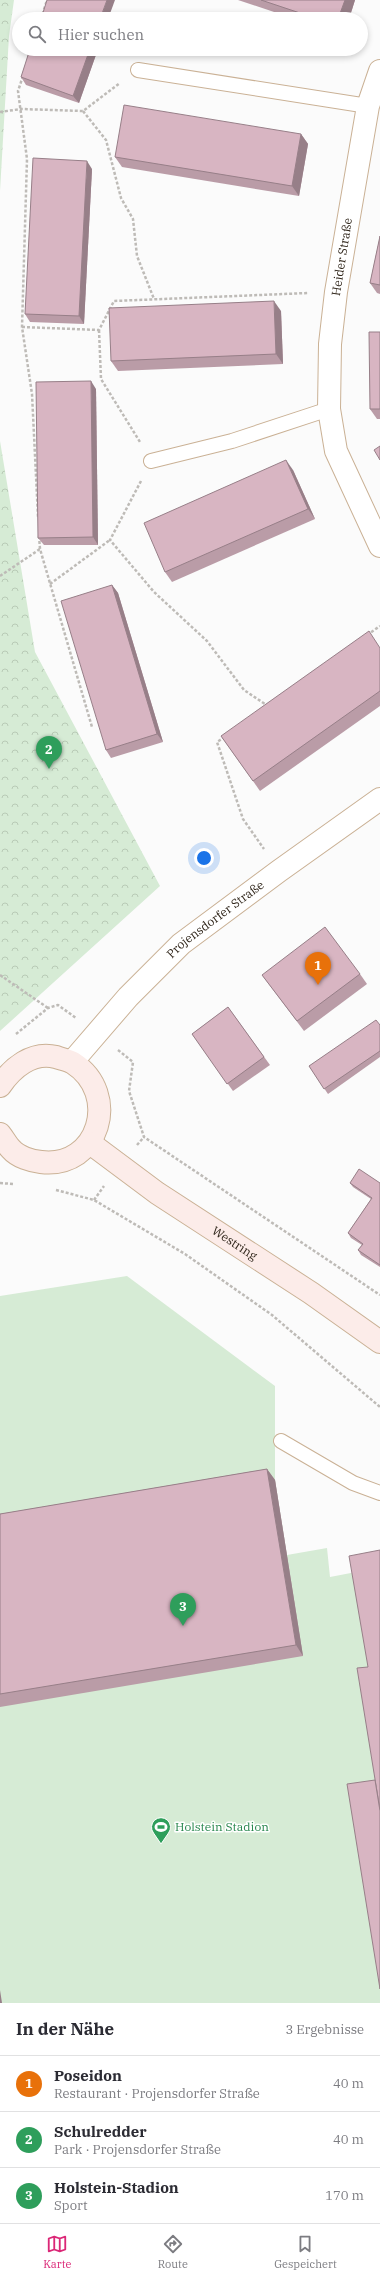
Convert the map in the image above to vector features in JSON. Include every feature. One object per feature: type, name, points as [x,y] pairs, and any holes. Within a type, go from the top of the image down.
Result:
[{"type":"street","name":"Heider Straße","points":[[380,71],[368,106],[336,292],[330,344],[329,409],[336,451],[380,546]]},
{"type":"street","name":"Projensdorfer Straße","points":[[72,1062],[128,997],[181,944],[279,871],[380,799]]},
{"type":"street","points":[[0,1086],[10,1071],[29,1059],[51,1056],[72,1062],[90,1077],[100,1098],[100,1122],[90,1143],[73,1157],[52,1163],[30,1161],[12,1150],[0,1134]]},
{"type":"street","name":"Westring","points":[[90,1143],[157,1193],[311,1293],[380,1342]]},
{"type":"lane","points":[[138,70],[368,106]]},
{"type":"lane","points":[[151,461],[232,441],[329,409]]},
{"type":"lane","points":[[281,1441],[353,1483],[380,1494]]},
{"type":"path","points":[[43,12],[47,0]]},
{"type":"path","points":[[25,70],[18,91],[27,159],[22,326],[32,394],[38,518]]},
{"type":"path","points":[[0,112],[21,109],[83,111],[138,70]]},
{"type":"path","points":[[83,111],[106,140],[121,198],[132,219],[137,256],[154,299]]},
{"type":"path","points":[[50,584],[110,540],[151,461],[101,379],[99,330],[114,302],[336,292]]},
{"type":"path","points":[[22,326],[99,330]]},
{"type":"path","points":[[39,533],[40,549],[92,727]]},
{"type":"path","points":[[110,540],[154,592],[207,641],[244,690],[268,706]]},
{"type":"path","points":[[0,576],[40,549]]},
{"type":"path","points":[[361,640],[380,626]]},
{"type":"path","points":[[262,711],[274,702]]},
{"type":"path","points":[[230,733],[217,742],[243,819],[279,871]]},
{"type":"path","points":[[0,975],[48,1008],[12,1037]]},
{"type":"path","points":[[129,1091],[144,1137],[380,1296]]},
{"type":"path","points":[[0,1183],[15,1185]]},
{"type":"path","points":[[50,1189],[94,1200],[185,1254],[272,1315],[380,1407]]},
{"type":"green space","points":[[0,0],[14,0],[9,36],[0,191]]},
{"type":"green space","points":[[0,441],[35,652],[160,886],[0,1031]]},
{"type":"green space","points":[[127,1276],[275,1386],[275,1480],[287,1555],[327,1548],[330,1577],[356,1572],[374,1675],[380,1777],[380,2003],[0,2003],[0,1296]]},
{"type":"building","points":[[47,0],[107,0],[103,12],[43,12]]},
{"type":"building","points":[[261,0],[345,0],[341,12],[297,12]]},
{"type":"building","points":[[28,56],[87,56],[73,96],[21,77]]},
{"type":"building","points":[[124,105],[301,134],[292,186],[115,157]]},
{"type":"building","points":[[33,158],[87,161],[79,316],[25,314]]},
{"type":"building","points":[[380,236],[380,285],[370,283]]},
{"type":"building","points":[[274,301],[276,354],[111,361],[109,308]]},
{"type":"building","points":[[369,332],[380,332],[380,409],[370,409]]},
{"type":"building","points":[[91,381],[93,537],[38,538],[36,382]]},
{"type":"building","points":[[380,446],[380,460],[374,450]]},
{"type":"building","points":[[286,460],[308,509],[165,572],[144,523]]},
{"type":"building","points":[[112,585],[157,734],[106,750],[61,601]]},
{"type":"building","points":[[369,631],[380,648],[380,691],[253,781],[221,736]]},
{"type":"building","points":[[325,927],[360,974],[297,1021],[262,975]]},
{"type":"building","points":[[228,1007],[264,1057],[227,1084],[192,1034]]},
{"type":"building","points":[[376,1020],[380,1025],[380,1051],[324,1089],[309,1066]]},
{"type":"building","points":[[359,1169],[380,1183],[380,1265],[358,1250],[363,1244],[348,1233],[372,1198],[350,1183]]},
{"type":"building","points":[[267,1469],[296,1645],[0,1694],[0,1514]]},
{"type":"building","points":[[380,1550],[380,1810],[357,1668],[368,1667],[349,1556]]},
{"type":"building","points":[[375,1780],[380,1811],[380,1989],[347,1784]]},
{"type":"place","name":"Schulredder","points":[[49,769]]},
{"type":"place","name":"Poseidon","points":[[318,985]]},
{"type":"place","name":"Holstein-Stadion","points":[[183,1626]]},
{"type":"place","name":"Holstein Stadion","points":[[161,1844]]}]
